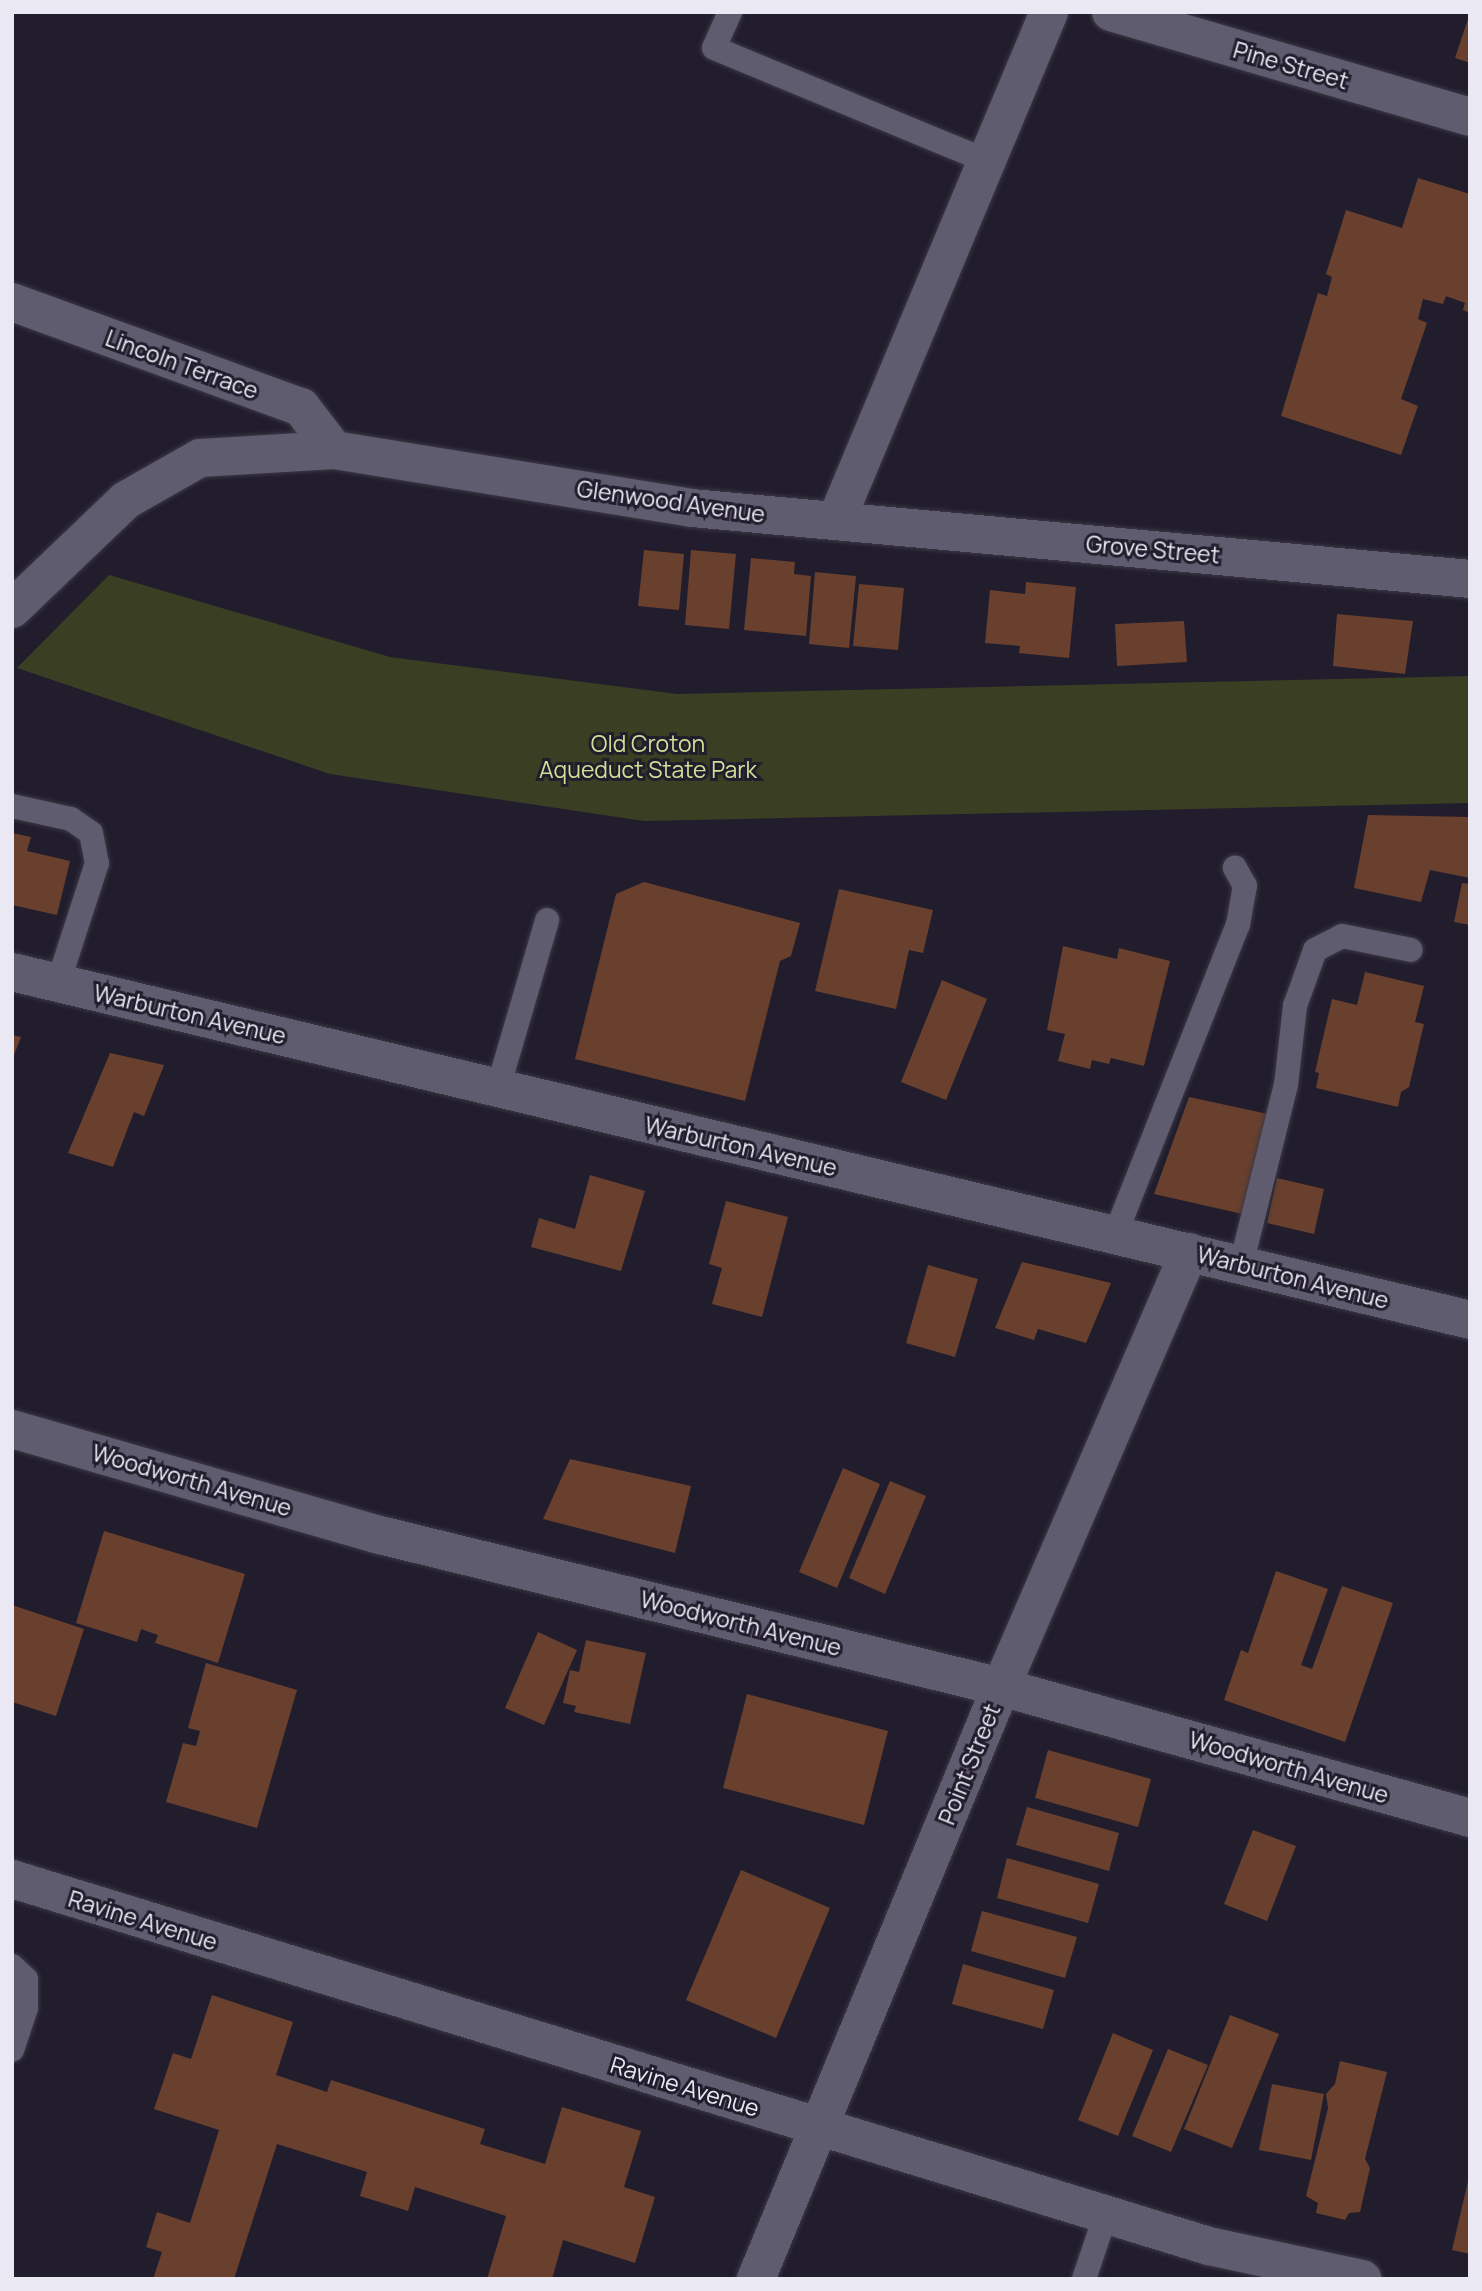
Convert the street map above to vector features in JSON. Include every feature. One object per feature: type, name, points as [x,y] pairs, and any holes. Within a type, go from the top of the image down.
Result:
[{"type":"street","points":[[836,522],[1049,12]]},
{"type":"street","name":"Pine Street","points":[[1111,12],[1470,117]]},
{"type":"street","name":"Lincoln Terrace","points":[[12,302],[300,407],[334,450]]},
{"type":"street","name":"Glenwood Avenue","points":[[12,610],[126,500],[200,458],[334,450],[692,508],[836,522]]},
{"type":"street","name":"Grove Street","points":[[836,522],[1470,579]]},
{"type":"street","name":"Warburton Avenue","points":[[12,972],[1470,1320]]},
{"type":"street","name":"Point Street","points":[[756,2279],[1001,1686],[1189,1252]]},
{"type":"street","name":"Woodworth Avenue","points":[[12,1429],[380,1535],[1001,1686],[1470,1818]]},
{"type":"street","name":"Ravine Avenue","points":[[12,1880],[1209,2246],[1362,2279]]},
{"type":"lane","points":[[730,12],[714,48],[987,161]]},
{"type":"lane","points":[[12,806],[71,819],[91,833],[97,863],[58,982]]},
{"type":"lane","points":[[1115,1235],[1238,925],[1245,886],[1235,868]]},
{"type":"lane","points":[[498,1088],[547,920]]},
{"type":"lane","points":[[1241,1265],[1286,1085],[1295,1006],[1315,950],[1342,936],[1411,950]]},
{"type":"lane","points":[[12,1966],[26,1979],[26,2008],[12,2050]]},
{"type":"lane","points":[[1084,2279],[1106,2214]]},
{"type":"green space","name":"Old Croton Aqueduct State Park","points":[[109,575],[390,657],[677,694],[1470,676],[1470,803],[644,821],[330,774],[17,668]]},
{"type":"building","points":[[1470,16],[1470,63],[1455,58]]},
{"type":"building","points":[[1418,178],[1470,194],[1470,313],[1463,310],[1465,303],[1446,296],[1443,304],[1423,299],[1418,319],[1427,323],[1401,399],[1418,406],[1401,455],[1281,416],[1318,293],[1327,296],[1332,277],[1326,274],[1346,210],[1402,228]]},
{"type":"building","points":[[644,550],[684,554],[679,610],[638,606]]},
{"type":"building","points":[[691,550],[736,554],[729,629],[685,625]]},
{"type":"building","points":[[751,558],[795,562],[794,574],[811,576],[806,636],[744,630]]},
{"type":"building","points":[[815,572],[856,576],[849,648],[809,644]]},
{"type":"building","points":[[1026,582],[1076,587],[1069,658],[1019,653],[1020,646],[985,643],[990,590],[1025,594]]},
{"type":"building","points":[[859,584],[904,588],[898,650],[853,646]]},
{"type":"building","points":[[1337,614],[1413,621],[1405,674],[1333,666]]},
{"type":"building","points":[[1184,621],[1187,662],[1117,666],[1115,624]]},
{"type":"building","points":[[1368,815],[1470,817],[1470,878],[1430,870],[1421,902],[1354,888]]},
{"type":"building","points":[[12,833],[31,837],[27,851],[70,861],[57,915],[12,905]]},
{"type":"building","points":[[644,882],[800,923],[791,956],[780,961],[745,1101],[575,1059],[616,894]]},
{"type":"building","points":[[1462,883],[1470,884],[1470,925],[1454,922]]},
{"type":"building","points":[[839,889],[933,910],[923,953],[909,950],[896,1009],[815,991]]},
{"type":"building","points":[[1063,946],[1117,959],[1119,948],[1170,961],[1144,1066],[1111,1058],[1109,1064],[1092,1060],[1090,1069],[1058,1061],[1065,1034],[1047,1030]]},
{"type":"building","points":[[1365,972],[1424,986],[1415,1022],[1424,1024],[1409,1087],[1401,1092],[1398,1107],[1316,1088],[1319,1073],[1315,1072],[1332,999],[1357,1005]]},
{"type":"building","points":[[942,980],[987,999],[946,1100],[901,1082]]},
{"type":"building","points":[[12,1035],[21,1037],[12,1060]]},
{"type":"building","points":[[110,1053],[164,1065],[144,1116],[134,1112],[113,1167],[68,1153]]},
{"type":"building","points":[[1189,1097],[1268,1114],[1247,1215],[1154,1194]]},
{"type":"building","points":[[590,1175],[645,1191],[621,1271],[531,1247],[539,1218],[575,1229]]},
{"type":"building","points":[[1277,1178],[1324,1189],[1314,1234],[1267,1223]]},
{"type":"building","points":[[726,1201],[788,1217],[762,1317],[712,1304],[722,1268],[709,1264]]},
{"type":"building","points":[[1022,1262],[1111,1283],[1086,1343],[1038,1329],[1034,1340],[995,1328]]},
{"type":"building","points":[[928,1265],[978,1279],[955,1357],[906,1343]]},
{"type":"building","points":[[570,1459],[691,1486],[675,1553],[543,1519]]},
{"type":"building","points":[[843,1468],[880,1484],[837,1588],[799,1572]]},
{"type":"building","points":[[890,1481],[926,1496],[885,1594],[849,1578]]},
{"type":"building","points":[[104,1531],[245,1574],[218,1663],[155,1643],[158,1635],[141,1629],[137,1642],[76,1623]]},
{"type":"building","points":[[1276,1571],[1328,1589],[1301,1665],[1312,1669],[1342,1586],[1393,1603],[1345,1742],[1224,1700],[1241,1650],[1248,1653]]},
{"type":"building","points":[[12,1605],[84,1629],[56,1716],[12,1702]]},
{"type":"building","points":[[538,1632],[577,1650],[544,1725],[505,1708]]},
{"type":"building","points":[[586,1640],[646,1653],[630,1724],[574,1712],[576,1706],[563,1703],[570,1670],[579,1672]]},
{"type":"building","points":[[206,1663],[297,1690],[257,1828],[166,1802],[183,1743],[196,1746],[200,1731],[188,1728]]},
{"type":"building","points":[[747,1694],[888,1731],[864,1825],[723,1788]]},
{"type":"building","points":[[1048,1750],[1151,1779],[1138,1827],[1035,1798]]},
{"type":"building","points":[[1027,1807],[1119,1833],[1109,1871],[1016,1845]]},
{"type":"building","points":[[1253,1830],[1296,1846],[1267,1921],[1224,1904]]},
{"type":"building","points":[[1007,1858],[1099,1884],[1088,1923],[997,1898]]},
{"type":"building","points":[[741,1870],[830,1908],[776,2038],[686,2000]]},
{"type":"building","points":[[982,1911],[1077,1937],[1065,1978],[971,1951]]},
{"type":"building","points":[[963,1964],[1054,1990],[1043,2029],[952,2004]]},
{"type":"building","points":[[212,1995],[293,2022],[276,2075],[327,2092],[331,2080],[485,2129],[480,2144],[545,2164],[562,2107],[641,2131],[624,2187],[655,2197],[635,2263],[563,2240],[552,2279],[487,2279],[506,2216],[415,2187],[408,2211],[360,2196],[367,2172],[277,2144],[234,2279],[153,2279],[162,2252],[146,2247],[157,2212],[190,2223],[219,2130],[154,2109],[173,2053],[191,2059]]},
{"type":"building","points":[[1230,2015],[1279,2034],[1232,2148],[1184,2129]]},
{"type":"building","points":[[1113,2033],[1153,2050],[1118,2136],[1078,2120]]},
{"type":"building","points":[[1168,2049],[1208,2065],[1171,2152],[1132,2136]]},
{"type":"building","points":[[1340,2061],[1387,2072],[1365,2159],[1370,2168],[1360,2212],[1349,2213],[1345,2220],[1316,2213],[1318,2203],[1306,2196],[1328,2108],[1326,2094],[1335,2084]]},
{"type":"building","points":[[1272,2084],[1324,2094],[1311,2160],[1259,2150]]},
{"type":"building","points":[[1470,2177],[1470,2254],[1452,2250]]}]
